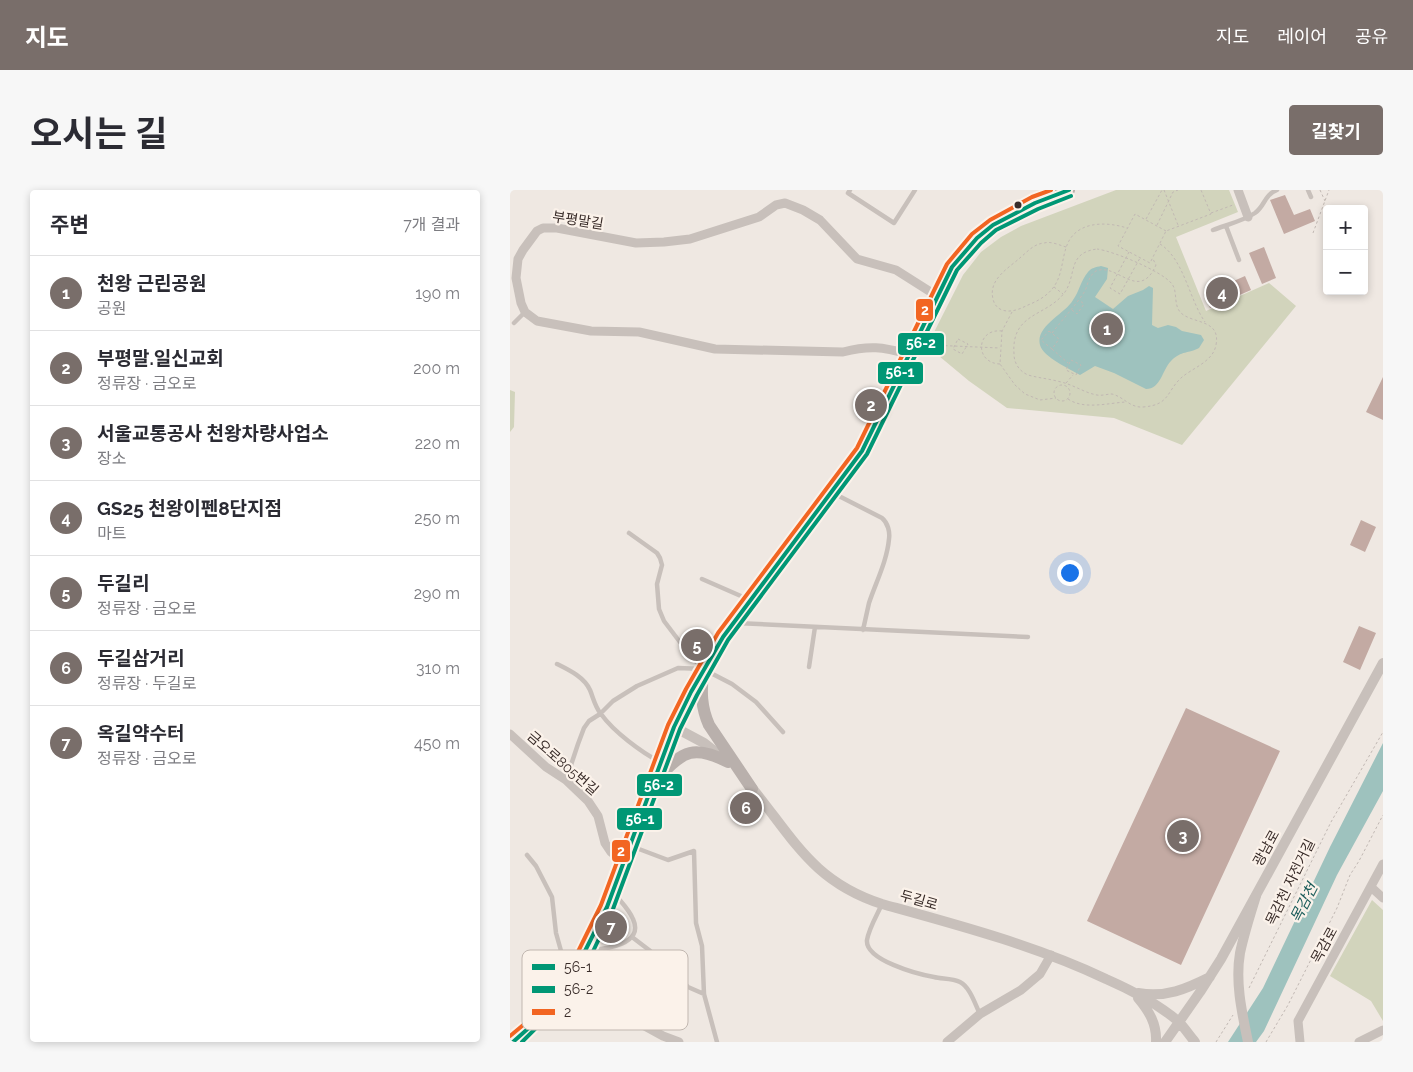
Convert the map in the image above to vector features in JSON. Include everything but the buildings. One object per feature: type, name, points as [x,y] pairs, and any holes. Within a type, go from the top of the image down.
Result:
[{"type":"main road","points":[[586,950],[625,863],[674,728],[703,669],[862,451],[952,267],[977,238],[993,225],[1063,191]]},
{"type":"main road","points":[[703,669],[701,693],[704,714],[716,736],[752,788]]},
{"type":"main road","points":[[654,782],[671,764],[686,753],[704,752],[728,762]]},
{"type":"main road","points":[[513,1042],[527,1030]]},
{"type":"street","points":[[1238,190],[1248,217]]},
{"type":"street","name":"부평말길","points":[[525,312],[518,292],[516,278],[518,259],[522,250],[537,231],[543,228],[557,228],[636,243],[664,242],[690,239],[759,217],[776,205],[785,203],[803,210],[820,220],[857,259],[896,270],[937,296]]},
{"type":"street","points":[[525,312],[537,321],[604,333],[638,332],[714,349],[843,352],[863,347],[883,347],[909,354]]},
{"type":"street","name":"광남로","points":[[1165,1042],[1210,977],[1383,663]]},
{"type":"street","name":"두길로","points":[[674,728],[704,743],[728,762],[752,788],[791,841],[817,868],[848,890],[882,904],[1051,955],[1132,991],[1179,1022],[1194,1042]]},
{"type":"street","name":"금오로805번길","points":[[510,734],[546,767],[566,780],[588,801],[598,816],[605,843],[610,852],[625,863]]},
{"type":"street","name":"목감로","points":[[1300,1042],[1298,1021],[1383,864]]},
{"type":"street","points":[[1371,887],[1383,898]]},
{"type":"street","points":[[1248,1042],[1241,1007],[1239,968],[1244,936],[1256,896]]},
{"type":"street","points":[[947,1042],[980,1014],[1027,985],[1040,974],[1051,955]]},
{"type":"street","points":[[1132,991],[1160,995],[1169,994],[1210,977]]},
{"type":"street","points":[[1132,991],[1153,1020],[1157,1035],[1156,1042]]},
{"type":"street","points":[[651,1030],[679,1042]]},
{"type":"street","points":[[1359,1042],[1383,1030]]},
{"type":"lane","points":[[850,190],[848,193],[894,222],[915,190]]},
{"type":"lane","points":[[1213,230],[1248,217],[1258,211],[1267,196],[1277,190]]},
{"type":"lane","points":[[1308,190],[1311,197]]},
{"type":"lane","points":[[1226,226],[1239,260]]},
{"type":"lane","points":[[514,323],[525,312]]},
{"type":"lane","points":[[832,493],[882,518],[886,522],[888,529],[890,538],[869,604],[863,630]]},
{"type":"lane","points":[[629,533],[657,553],[660,558],[662,565],[657,584],[659,608],[664,621],[689,654],[703,669],[742,691],[767,713],[783,732]]},
{"type":"lane","points":[[702,579],[752,600]]},
{"type":"lane","points":[[735,623],[1028,637]]},
{"type":"lane","points":[[810,667],[815,627]]},
{"type":"lane","points":[[557,664],[580,678],[588,687],[600,714],[642,752],[661,763]]},
{"type":"lane","points":[[566,780],[584,728],[589,721],[600,714],[613,700],[637,686],[678,668],[703,669]]},
{"type":"lane","points":[[631,846],[668,860],[694,851],[696,923],[702,946],[704,994],[717,1042]]},
{"type":"lane","points":[[527,855],[536,866],[552,897],[556,934],[560,950]]},
{"type":"lane","points":[[594,950],[609,948],[623,943],[632,938],[636,931],[632,916],[613,892]]},
{"type":"lane","points":[[882,904],[869,932],[867,942],[872,953],[883,960],[919,974],[952,979],[962,983],[968,990],[980,1014]]},
{"type":"lane","points":[[632,938],[649,950]]},
{"type":"lane","points":[[688,987],[704,994]]},
{"type":"path","points":[[1163,190],[1178,226]]},
{"type":"path","points":[[1146,220],[1163,190]]},
{"type":"path","points":[[1156,225],[1173,192],[1178,190]]},
{"type":"path","points":[[1201,190],[1211,214]]},
{"type":"path","points":[[1320,190],[1325,202]]},
{"type":"path","points":[[1313,233],[1329,190]]},
{"type":"path","points":[[1166,230],[1150,263],[1118,246],[1135,214],[1166,230],[1243,201]]},
{"type":"path","points":[[1066,247],[1048,242],[1038,244],[1030,249],[1000,274],[993,288],[993,301],[1000,309],[1012,311],[1035,302],[1054,287],[1060,274],[1066,247],[1074,235],[1092,224],[1108,224],[1127,228]]},
{"type":"path","points":[[1160,244],[1167,249],[1177,262],[1195,305],[1212,329],[1216,342],[1215,349],[1208,360],[1180,379],[1165,400],[1144,407],[1135,406],[1112,394],[1094,394],[1065,384],[1037,378],[1023,373],[1017,365],[1014,355],[1016,338],[1025,320],[1052,304],[1063,294],[1068,285],[1074,264],[1082,254],[1097,249],[1109,251],[1126,258],[1166,279],[1172,285],[1177,306],[1181,313],[1206,323]]},
{"type":"path","points":[[1130,252],[1110,288],[1120,294],[1140,257]]},
{"type":"path","points":[[1052,333],[1086,289],[1092,274],[1103,270],[1128,279],[1145,280],[1156,265],[1152,258]]},
{"type":"path","points":[[1054,287],[1063,294]]},
{"type":"path","points":[[1070,310],[1077,314],[1084,304],[1078,300]]},
{"type":"path","points":[[1012,311],[1002,331],[1000,364],[1015,385],[1025,394],[1040,400],[1056,398],[1061,401],[1068,398]]},
{"type":"path","points":[[1000,364],[989,361],[982,353],[981,347],[983,340],[989,333],[1002,331]]},
{"type":"path","points":[[1052,349],[1059,339],[1049,331],[1041,340],[1070,364]]},
{"type":"path","points":[[958,339],[968,344],[966,347],[962,354],[953,349],[958,339]]},
{"type":"path","points":[[930,345],[1001,348]]},
{"type":"path","points":[[1056,398],[1054,394],[1056,389],[1065,384],[1073,374],[1076,375],[1081,365],[1071,360],[1066,370],[1073,374]]},
{"type":"path","points":[[1065,384],[1070,391],[1068,398]]},
{"type":"path","points":[[1068,398],[1076,403],[1085,405],[1127,402]]},
{"type":"path","name":"목감천 자전거길","points":[[1245,994],[1331,822],[1383,732]]},
{"type":"path","points":[[1266,1042],[1288,1005],[1337,908],[1350,875],[1383,815]]},
{"type":"path","points":[[1216,1042],[1236,1011]]},
{"type":"green space","points":[[1116,190],[1229,190],[1238,212],[1176,237],[1206,311],[1269,283],[1296,306],[1182,445],[1114,418],[1007,408],[969,381],[927,346],[963,275],[981,252],[1001,237],[1021,226]]},
{"type":"green space","points":[[510,390],[515,392],[514,427],[510,432]]},
{"type":"green space","points":[[1372,900],[1383,910],[1383,1021],[1371,1001],[1330,976]]},
{"type":"water","points":[[1101,266],[1108,268],[1107,279],[1095,297],[1113,309],[1128,296],[1149,286],[1153,288],[1152,325],[1158,328],[1168,325],[1176,327],[1182,331],[1201,335],[1204,340],[1199,348],[1178,355],[1171,361],[1158,383],[1151,388],[1146,389],[1095,366],[1080,375],[1051,358],[1040,345],[1040,338],[1046,326],[1069,305],[1089,271]]},
{"type":"water","name":"목감천","points":[[1383,743],[1383,791],[1337,875],[1264,1031],[1256,1042],[1228,1042],[1263,988],[1330,847]]},
{"type":"transit line","name":"2","points":[[579,950],[601,905],[668,725],[686,689],[718,633],[857,448],[947,264],[972,234],[990,220],[1032,197],[1051,190]]},
{"type":"transit line","name":"56-1","points":[[586,950],[607,907],[674,727],[691,692],[723,637],[862,451],[952,267],[977,238],[993,225],[1035,203],[1069,190]]},
{"type":"transit line","name":"56-2","points":[[594,950],[613,909],[680,729],[697,695],[728,640],[867,454],[957,270],[981,243],[996,230],[1038,209],[1071,196]]},
{"type":"transit line","name":"2","points":[[510,1036],[522,1026]]},
{"type":"transit line","name":"56-1","points":[[513,1042],[526,1030]]},
{"type":"transit line","name":"56-2","points":[[522,1042],[534,1030]]},
{"type":"place","name":"GS25 천왕이펜8단지점","points":[[1222,293]]},
{"type":"place","name":"천왕 근린공원","points":[[1107,329]]},
{"type":"place","name":"부평말.일신교회","points":[[871,405]]},
{"type":"place","name":"두길리","points":[[697,645]]},
{"type":"place","name":"두길삼거리","points":[[746,808]]},
{"type":"place","name":"서울교통공사 천왕차량사업소","points":[[1183,836]]},
{"type":"place","name":"옥길약수터","points":[[611,927]]}]
